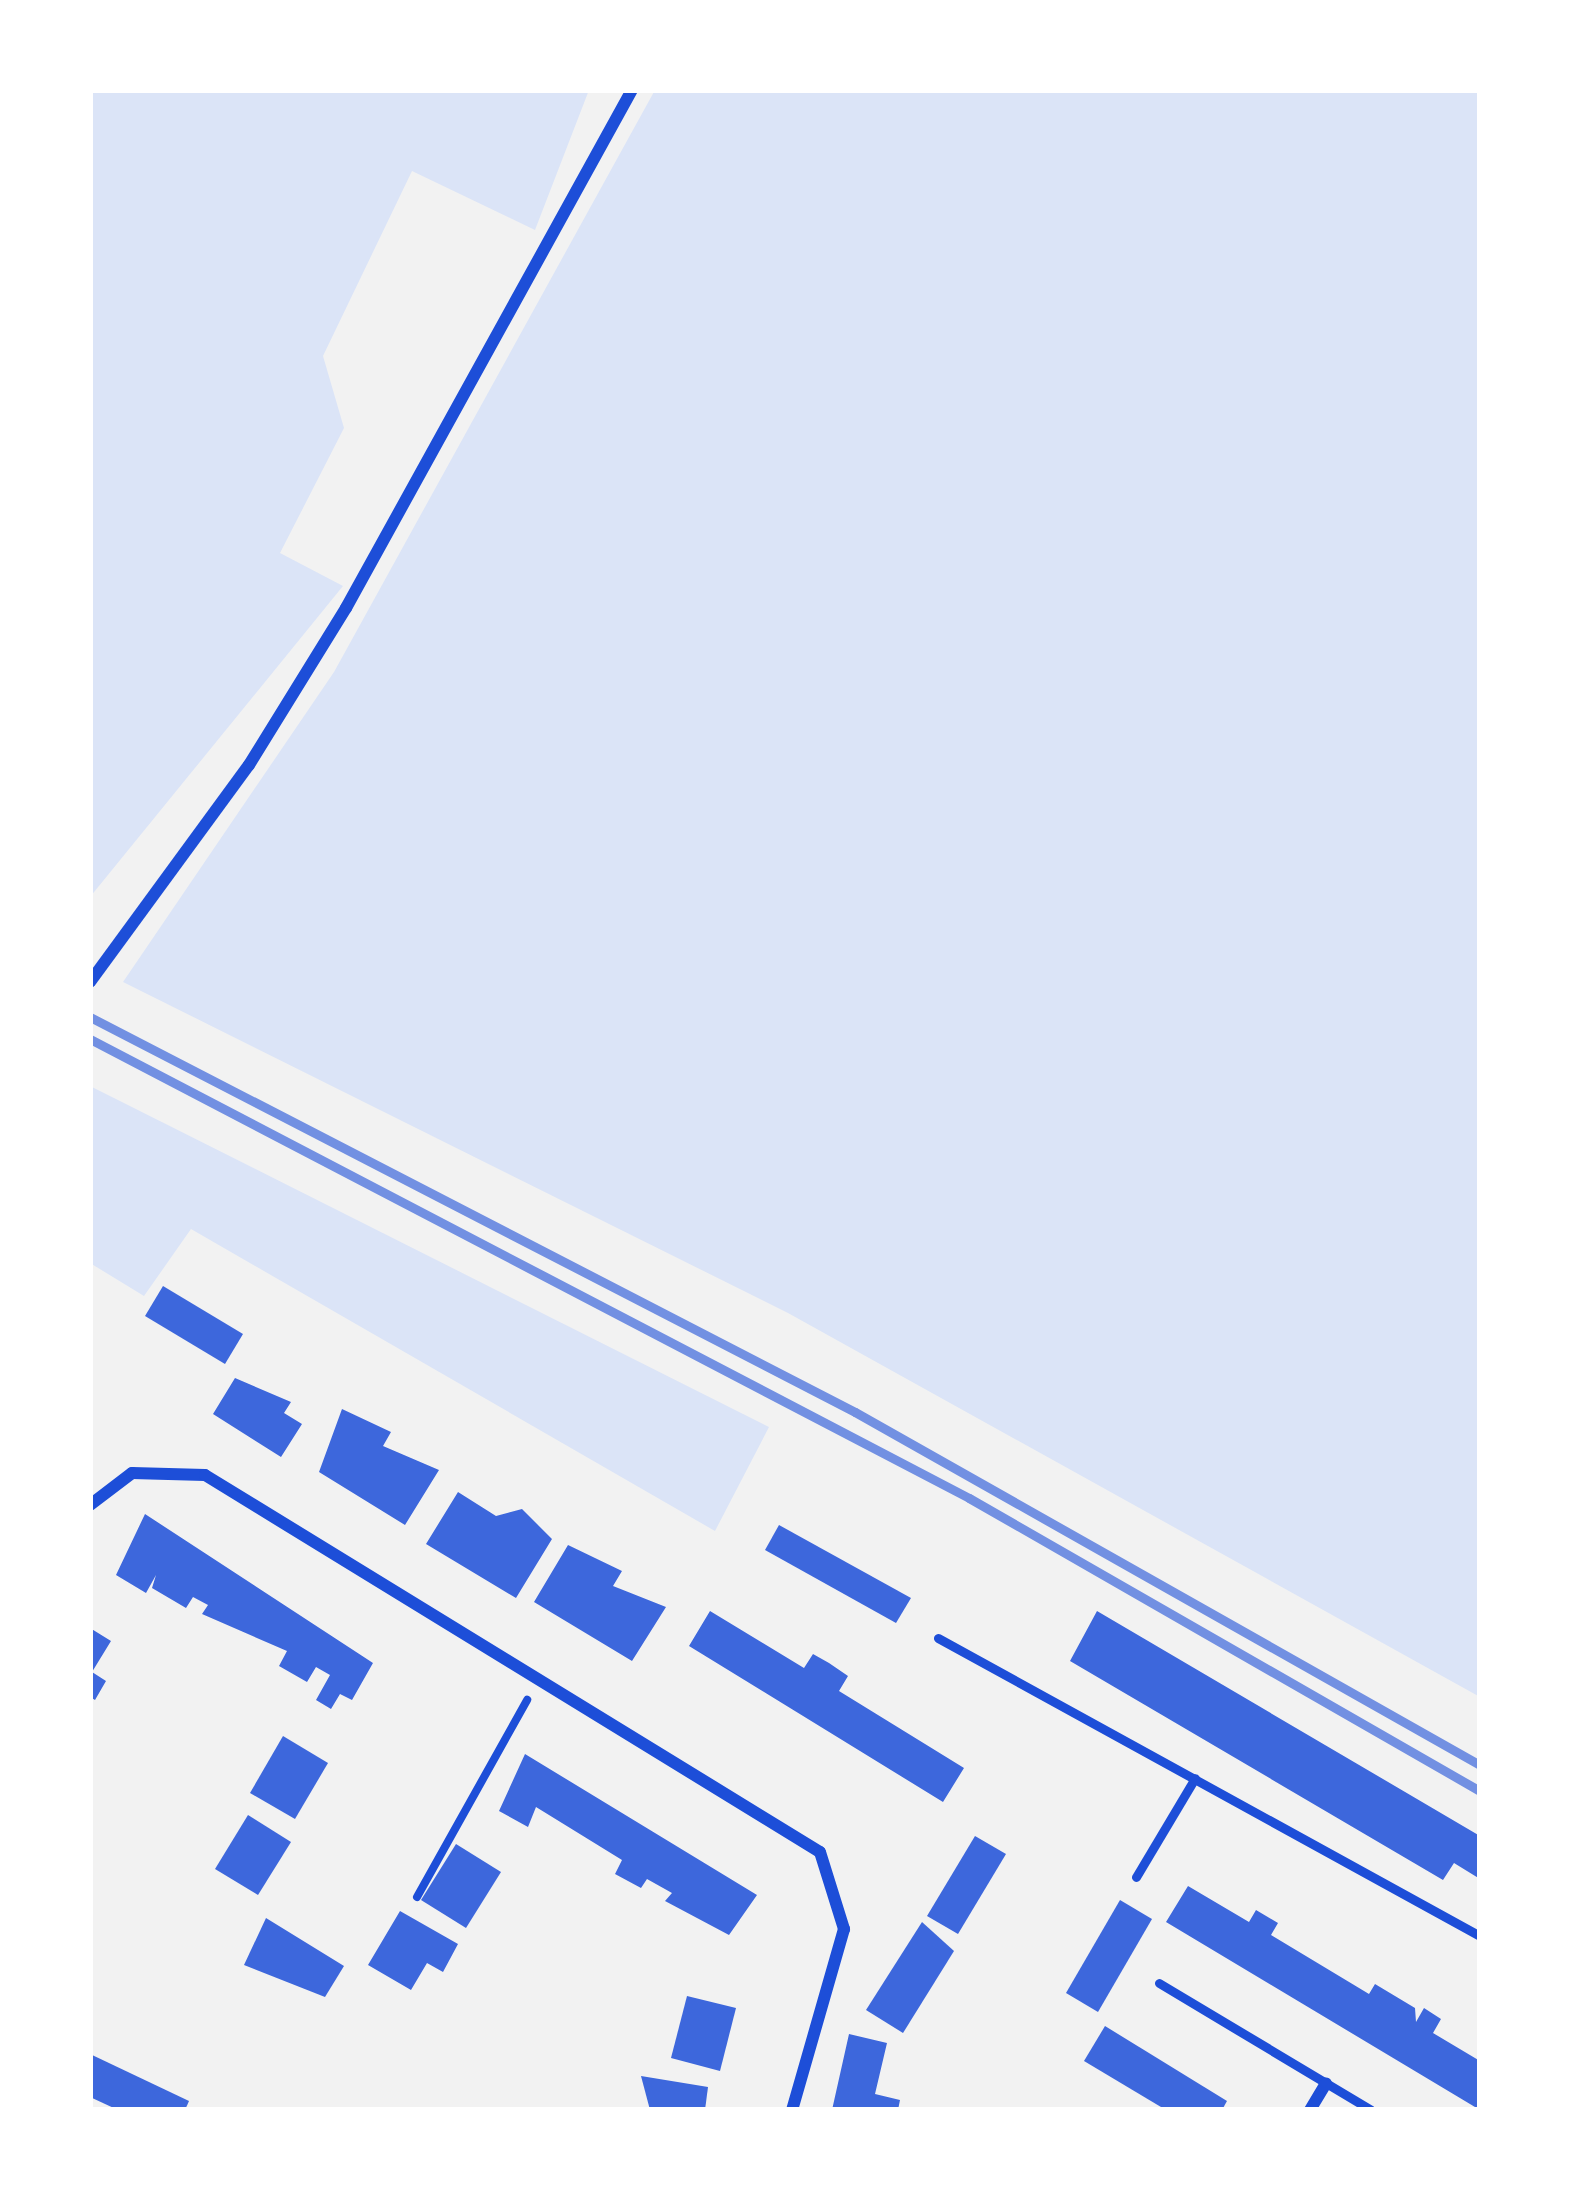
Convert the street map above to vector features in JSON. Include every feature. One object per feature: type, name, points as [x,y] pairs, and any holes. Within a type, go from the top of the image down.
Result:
[{"type":"street","points":[[90,982],[322,647],[632,90]]},
{"type":"street","points":[[90,1505],[141,1471],[205,1475],[830,1866],[844,1928],[792,2110]]},
{"type":"street","points":[[1310,2110],[1326,2083]]},
{"type":"lane","points":[[938,1638],[1480,1936]]},
{"type":"lane","points":[[1136,1877],[1195,1778]]},
{"type":"lane","points":[[1159,1983],[1371,2110]]},
{"type":"path","points":[[417,1897],[536,1683]]},
{"type":"shaded area","points":[[90,90],[589,90],[535,230],[412,171],[323,356],[344,428],[280,553],[343,586],[90,897]]},
{"type":"shaded area","points":[[655,90],[1480,90],[1480,1697],[788,1313],[123,982],[334,672]]},
{"type":"shaded area","points":[[90,1086],[769,1427],[715,1531],[191,1229],[144,1296],[90,1263]]},
{"type":"building","points":[[163,1286],[243,1334],[225,1364],[145,1316]]},
{"type":"building","points":[[235,1378],[291,1402],[284,1413],[302,1424],[281,1457],[213,1414]]},
{"type":"building","points":[[342,1409],[391,1432],[383,1446],[439,1470],[405,1525],[319,1472]]},
{"type":"building","points":[[458,1492],[496,1516],[522,1509],[552,1539],[516,1598],[426,1544]]},
{"type":"building","points":[[145,1514],[373,1663],[352,1700],[340,1694],[331,1709],[316,1700],[330,1675],[316,1667],[307,1682],[279,1666],[287,1651],[202,1614],[208,1605],[193,1597],[186,1608],[152,1588],[156,1575],[146,1593],[116,1575]]},
{"type":"building","points":[[779,1525],[911,1598],[896,1623],[765,1550]]},
{"type":"building","points":[[568,1545],[622,1571],[613,1586],[666,1607],[632,1661],[534,1602]]},
{"type":"building","points":[[710,1611],[804,1668],[813,1654],[829,1663],[848,1676],[839,1691],[964,1768],[943,1802],[689,1646]]},
{"type":"building","points":[[1097,1611],[1480,1836],[1480,1879],[1454,1863],[1443,1880],[1070,1661]]},
{"type":"building","points":[[90,1628],[111,1641],[92,1672],[106,1681],[95,1700],[90,1697]]},
{"type":"building","points":[[283,1736],[328,1763],[295,1819],[250,1793]]},
{"type":"building","points":[[525,1754],[757,1895],[729,1935],[665,1901],[672,1893],[647,1879],[641,1888],[615,1874],[622,1860],[536,1807],[528,1827],[499,1811]]},
{"type":"building","points":[[248,1815],[291,1842],[258,1895],[215,1869]]},
{"type":"building","points":[[975,1836],[1006,1854],[958,1934],[927,1916]]},
{"type":"building","points":[[456,1844],[501,1872],[466,1928],[421,1900]]},
{"type":"building","points":[[1188,1886],[1249,1922],[1256,1910],[1278,1923],[1271,1935],[1369,1994],[1375,1984],[1415,2008],[1416,2022],[1424,2008],[1441,2019],[1433,2033],[1480,2061],[1480,2110],[1166,1922]]},
{"type":"building","points":[[1120,1900],[1152,1919],[1098,2012],[1066,1993]]},
{"type":"building","points":[[400,1911],[458,1944],[443,1972],[427,1963],[411,1990],[368,1965]]},
{"type":"building","points":[[266,1918],[344,1966],[325,1997],[244,1965]]},
{"type":"building","points":[[922,1922],[954,1951],[903,2033],[866,2010]]},
{"type":"building","points":[[687,1996],[736,2008],[720,2071],[671,2058]]},
{"type":"building","points":[[1105,2026],[1227,2101],[1222,2110],[1166,2110],[1084,2061]]},
{"type":"building","points":[[849,2034],[887,2043],[875,2094],[900,2100],[898,2110],[832,2110]]},
{"type":"building","points":[[90,2054],[189,2101],[185,2110],[118,2110],[90,2097]]},
{"type":"building","points":[[641,2076],[708,2087],[705,2110],[650,2110]]},
{"type":"railway","points":[[90,1017],[855,1412],[1480,1765]]},
{"type":"railway","points":[[90,1039],[969,1498],[1480,1791]]}]
